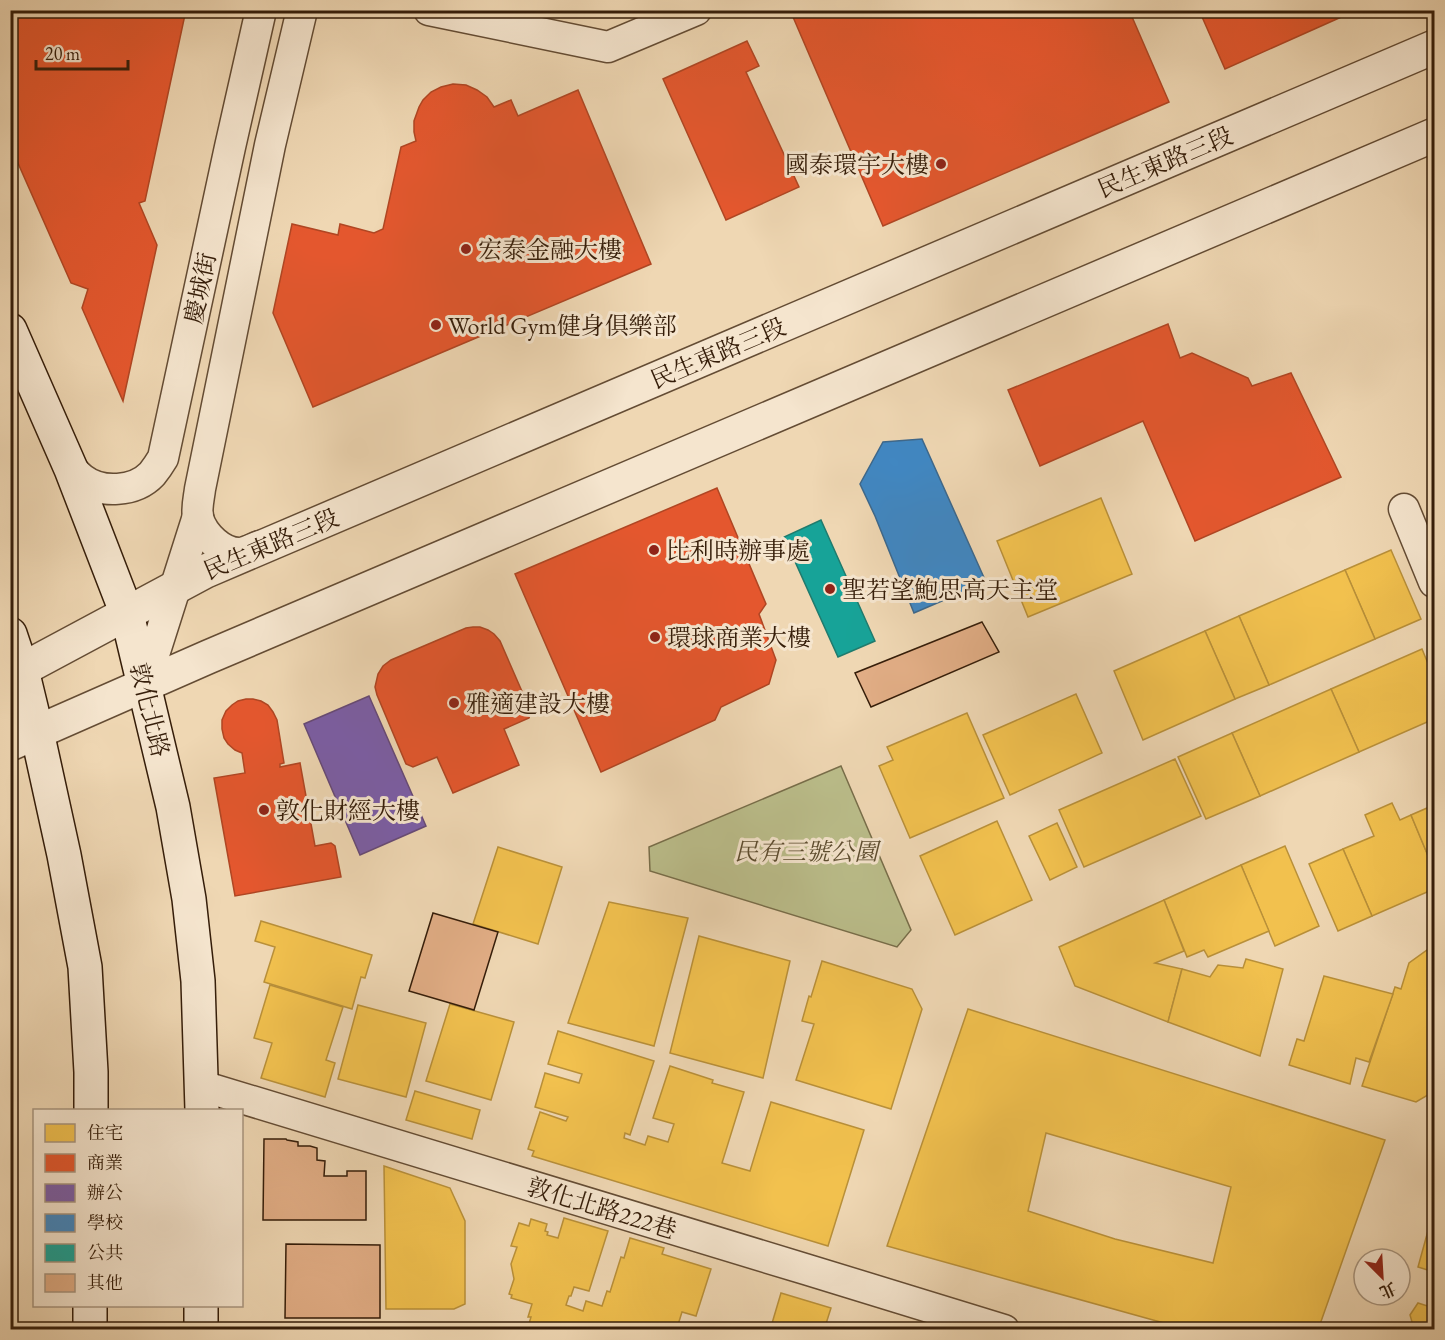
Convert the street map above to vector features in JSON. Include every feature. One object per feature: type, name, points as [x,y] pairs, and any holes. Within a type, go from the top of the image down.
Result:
[{"type":"street","name":"慶城街","points":[[71,469],[82,480],[95,487],[126,488],[140,483],[152,474],[163,458],[261,10]]},
{"type":"street","name":"慶城街","points":[[144,686],[198,516],[200,489],[270,146],[302,10]]},
{"type":"street","points":[[429,10],[608,47],[696,10]]},
{"type":"street","name":"民生東路三段","points":[[16,673],[206,571],[1434,47]]},
{"type":"street","points":[[24,738],[1434,135]]},
{"type":"street","name":"敦化北路","points":[[10,330],[71,469],[127,614],[173,807],[189,899],[198,981],[202,1098]]},
{"type":"street","points":[[1404,509],[1434,582]]},
{"type":"street","points":[[198,516],[203,530],[214,543],[226,550],[241,553],[269,544]]},
{"type":"street","points":[[10,634],[24,738],[64,855],[85,967],[91,1109]]},
{"type":"street","name":"敦化北路222巷","points":[[202,1098],[493,1176],[1004,1329]]},
{"type":"street","points":[[90,1307],[90,1329]]},
{"type":"street","points":[[201,1307],[201,1329]]},
{"type":"green space","name":"民有三號公園","points":[[841,766],[911,930],[897,947],[650,871],[649,847]]},
{"type":"building: 住宅","points":[[1101,498],[1132,574],[1028,617],[997,541]]},
{"type":"building: 住宅","points":[[1391,550],[1421,619],[1375,639],[1345,570]]},
{"type":"building: 住宅","points":[[1345,570],[1375,639],[1269,685],[1239,616]]},
{"type":"building: 住宅","points":[[1239,616],[1269,685],[1235,699],[1205,631]]},
{"type":"building: 住宅","points":[[1205,631],[1235,699],[1143,740],[1114,671]]},
{"type":"building: 住宅","points":[[1422,649],[1434,678],[1434,719],[1359,752],[1331,689]]},
{"type":"building: 住宅","points":[[1331,689],[1359,752],[1260,796],[1232,733]]},
{"type":"building: 住宅","points":[[1076,694],[1102,753],[1010,795],[983,735]]},
{"type":"building: 住宅","points":[[967,713],[1004,798],[910,838],[879,766],[893,760],[887,747]]},
{"type":"building: 住宅","points":[[1232,733],[1260,796],[1206,819],[1178,757]]},
{"type":"building: 住宅","points":[[1175,759],[1201,816],[1084,867],[1059,810]]},
{"type":"building: 住宅","points":[[1392,803],[1400,820],[1411,815],[1434,870],[1434,889],[1372,916],[1343,849],[1374,836],[1365,815]]},
{"type":"building: 住宅","points":[[1434,805],[1434,870],[1411,815]]},
{"type":"building: 住宅","points":[[997,821],[1032,900],[955,935],[920,856]]},
{"type":"building: 住宅","points":[[1057,823],[1077,867],[1050,880],[1029,836]]},
{"type":"building: 住宅","points":[[1285,846],[1319,926],[1275,946],[1241,865]]},
{"type":"building: 住宅","points":[[498,847],[562,867],[538,944],[473,924]]},
{"type":"building: 住宅","points":[[1343,849],[1372,916],[1338,931],[1309,864]]},
{"type":"building: 住宅","points":[[1241,865],[1269,931],[1208,957],[1204,950],[1187,957],[1164,900]]},
{"type":"building: 住宅","points":[[1164,900],[1184,951],[1155,963],[1182,969],[1168,1022],[1075,986],[1059,947]]},
{"type":"building: 住宅","points":[[609,902],[688,918],[654,1046],[568,1023]]},
{"type":"building: 住宅","points":[[261,921],[372,955],[365,978],[361,977],[352,1009],[264,982],[275,947],[255,941]]},
{"type":"building: 住宅","points":[[699,936],[790,961],[763,1078],[670,1053]]},
{"type":"building: 住宅","points":[[1434,945],[1433,1092],[1416,1102],[1362,1086],[1395,987],[1401,989],[1409,963]]},
{"type":"building: 住宅","points":[[1246,959],[1283,969],[1260,1056],[1168,1022],[1182,969],[1210,977],[1218,965],[1243,968]]},
{"type":"building: 住宅","points":[[822,961],[912,989],[922,1009],[891,1109],[796,1080],[814,1024],[802,1021]]},
{"type":"building: 住宅","points":[[1324,976],[1393,994],[1369,1062],[1356,1058],[1350,1084],[1289,1065],[1297,1039],[1304,1041]]},
{"type":"building: 住宅","points":[[270,985],[343,1007],[326,1060],[335,1063],[325,1097],[261,1078],[272,1043],[254,1038]]},
{"type":"building: 住宅","points":[[450,1004],[514,1022],[491,1100],[426,1081]]},
{"type":"building: 住宅","points":[[358,1005],[426,1023],[406,1097],[338,1079]]},
{"type":"building: 住宅","points":[[968,1009],[1385,1140],[1318,1330],[1189,1330],[887,1246]],"holes":[[[1046,1133],[1231,1187],[1213,1263],[1115,1239],[1028,1211]]]},
{"type":"building: 住宅","points":[[558,1031],[654,1061],[630,1135],[625,1133],[624,1138],[645,1145],[648,1136],[668,1142],[674,1124],[653,1118],[670,1066],[713,1080],[712,1083],[744,1092],[722,1163],[750,1171],[771,1102],[864,1130],[828,1246],[532,1156],[534,1151],[528,1149],[540,1112],[566,1121],[568,1117],[535,1107],[545,1073],[579,1083],[582,1074],[548,1064]]},
{"type":"building: 住宅","points":[[415,1091],[480,1110],[472,1139],[406,1120]]},
{"type":"building: 住宅","points":[[384,1166],[450,1188],[465,1221],[465,1304],[454,1309],[386,1309]]},
{"type":"building: 住宅","points":[[1434,1209],[1434,1272],[1418,1267]]},
{"type":"building: 住宅","points":[[564,1218],[608,1231],[589,1291],[574,1287],[566,1305],[583,1311],[586,1301],[602,1306],[607,1291],[610,1292],[621,1257],[624,1258],[630,1238],[664,1248],[662,1254],[711,1269],[696,1316],[682,1312],[677,1328],[680,1330],[527,1330],[532,1304],[511,1298],[512,1295],[509,1294],[514,1279],[511,1264],[517,1247],[511,1246],[519,1223],[529,1226],[531,1219],[547,1224],[545,1231],[548,1232],[547,1235],[558,1238]]},
{"type":"building: 住宅","points":[[781,1293],[831,1308],[824,1330],[770,1330]]},
{"type":"building: 住宅","points":[[1418,1303],[1434,1308],[1434,1330],[1409,1330],[1412,1322],[1410,1315]]},
{"type":"building: 商業","points":[[10,10],[186,10],[145,201],[139,203],[157,245],[123,401],[82,308],[88,289],[71,283],[10,145]]},
{"type":"building: 商業","name":"國泰環宇大樓","points":[[790,10],[1129,10],[1169,102],[883,226]]},
{"type":"building: 商業","points":[[1199,10],[1357,10],[1225,69]]},
{"type":"building: 商業","points":[[747,41],[759,66],[746,72],[799,187],[726,220],[663,79]]},
{"type":"building: 商業","name":"宏泰金融大樓","points":[[453,84],[466,85],[477,90],[487,97],[494,107],[511,100],[518,116],[578,90],[651,264],[313,407],[273,313],[292,224],[338,235],[340,224],[374,233],[383,229],[401,147],[416,141],[414,121],[419,107],[431,92]]},
{"type":"building: 商業","points":[[1168,324],[1180,358],[1192,353],[1248,378],[1252,386],[1291,373],[1341,477],[1195,541],[1143,421],[1040,466],[1008,390]]},
{"type":"building: 商業","name":"環球商業大樓","points":[[717,488],[766,604],[759,614],[776,660],[769,684],[721,707],[715,720],[601,772],[515,574]]},
{"type":"building: 商業","name":"雅適建設大樓","points":[[473,627],[488,630],[500,641],[531,712],[529,718],[504,729],[519,765],[453,793],[437,757],[413,767],[406,764],[375,687],[378,674],[391,660]]},
{"type":"building: 商業","name":"敦化財經大樓","points":[[246,699],[261,701],[273,712],[277,720],[284,763],[280,764],[280,767],[300,763],[315,846],[331,843],[335,846],[341,877],[235,896],[214,778],[245,773],[242,753],[235,750],[224,738],[222,720],[232,705]]},
{"type":"building: 辦公","points":[[369,696],[426,826],[360,855],[304,724]]},
{"type":"building: 學校","points":[[922,439],[986,582],[914,613],[860,484],[883,442]]},
{"type":"building: 公共","name":"聖若望鮑思高天主堂","points":[[821,520],[875,641],[838,657],[784,537]]},
{"type":"building: 其他","points":[[982,622],[999,652],[871,707],[855,673]]},
{"type":"building: 其他","points":[[433,913],[498,932],[474,1010],[409,991]]},
{"type":"building: 其他","points":[[264,1139],[286,1139],[298,1142],[298,1146],[317,1148],[317,1160],[325,1161],[324,1176],[347,1176],[347,1171],[366,1171],[366,1220],[263,1220]]},
{"type":"building: 其他","points":[[286,1244],[380,1245],[380,1318],[285,1318]]},
{"type":"place","name":"國泰環宇大樓","points":[[941,164]]},
{"type":"place","name":"宏泰金融大樓","points":[[466,249]]},
{"type":"place","name":"World Gym健身俱樂部","points":[[436,325]]},
{"type":"place","name":"比利時辦事處","points":[[654,550]]},
{"type":"place","name":"聖若望鮑思高天主堂","points":[[830,589]]},
{"type":"place","name":"環球商業大樓","points":[[655,637]]},
{"type":"place","name":"雅適建設大樓","points":[[454,703]]},
{"type":"place","name":"敦化財經大樓","points":[[264,810]]}]
